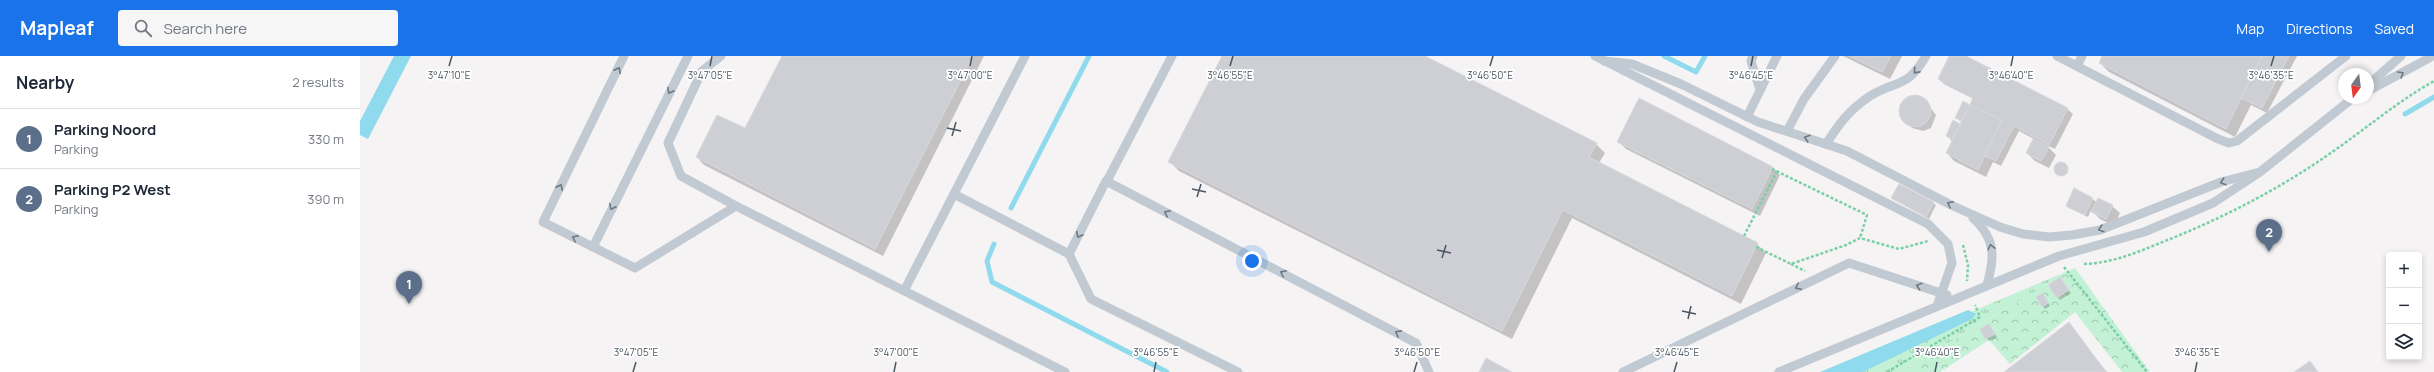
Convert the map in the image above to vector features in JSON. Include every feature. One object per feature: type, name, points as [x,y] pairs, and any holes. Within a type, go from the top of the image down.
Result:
[{"type":"lane","points":[[624,56],[543,222],[635,268],[736,206]]},
{"type":"lane","points":[[593,247],[688,56]]},
{"type":"lane","points":[[721,56],[702,71],[668,143],[681,176],[736,206],[905,289],[1065,372]]},
{"type":"lane","points":[[905,289],[1025,56]]},
{"type":"lane","points":[[1069,254],[1172,56]]},
{"type":"lane","points":[[1595,56],[1928,224],[1948,244],[1952,263],[1937,306]]},
{"type":"lane","points":[[1753,56],[1751,61],[1760,90]]},
{"type":"lane","points":[[1747,116],[1777,56]]},
{"type":"lane","points":[[1787,131],[1804,99],[1835,56]]},
{"type":"lane","points":[[1826,144],[1844,116],[1871,96],[1902,83],[1916,73],[1926,56]]},
{"type":"lane","points":[[2057,56],[2218,139],[2229,143],[2237,140],[2346,56]]},
{"type":"lane","points":[[2077,66],[2082,56]]},
{"type":"lane","points":[[2374,80],[2401,56]]},
{"type":"lane","points":[[2374,88],[2433,56]]},
{"type":"lane","points":[[1604,61],[1632,64],[1681,84],[1747,116],[1847,151],[1966,212],[2000,227],[2023,234],[2049,237],[2072,236],[2100,230],[2221,182],[2260,172]]},
{"type":"lane","points":[[1779,372],[2059,256],[2151,229],[2213,203],[2260,172],[2345,104]]},
{"type":"lane","points":[[1107,181],[1416,343],[1429,372]]},
{"type":"lane","points":[[954,194],[1069,254],[1091,300],[1238,372]]},
{"type":"lane","points":[[1966,212],[1989,236],[1993,254],[1987,285]]},
{"type":"lane","points":[[1623,372],[1849,263],[1956,298]]},
{"type":"path","points":[[1772,169],[1867,215],[1860,238]]},
{"type":"path","points":[[1744,236],[1777,171]]},
{"type":"path","points":[[2064,267],[2147,372]]},
{"type":"path","points":[[1886,372],[1980,317],[1970,292]]},
{"type":"green space","points":[[2075,268],[1900,372],[1828,372]]},
{"type":"green space","points":[[2075,268],[2150,372],[2122,372],[2075,312],[2010,364],[1989,340],[1940,372],[1900,372]]},
{"type":"water","points":[[394,56],[411,56],[368,139],[360,135],[360,121]]},
{"type":"water","points":[[1968,310],[1976,314],[1972,319],[1863,372],[1820,372]]},
{"type":"building","points":[[782,56],[973,56],[875,249],[696,157],[717,115],[745,128]]},
{"type":"building","points":[[1222,56],[1425,56],[1597,143],[1589,157],[1758,243],[1732,296],[1563,210],[1502,331],[1168,162]]},
{"type":"building","points":[[1849,56],[1891,56],[1882,72]]},
{"type":"building","points":[[1949,56],[1966,56],[2068,108],[2049,145],[2014,126],[1996,161],[1985,156],[2002,120],[1970,105],[1973,97],[1938,79]]},
{"type":"building","points":[[2102,56],[2262,56],[2226,129],[2099,63]]},
{"type":"building","points":[[2262,56],[2289,56],[2262,108],[2241,98]]},
{"type":"building","points":[[1915,95],[1926,100],[1931,111],[1926,122],[1915,127],[1904,122],[1899,111],[1904,100]]},
{"type":"building","points":[[1639,98],[1773,167],[1752,209],[1617,142]]},
{"type":"building","points":[[1963,101],[1970,105],[1962,121],[1955,118]]},
{"type":"building","points":[[1970,105],[2002,120],[1978,170],[1946,153]]},
{"type":"building","points":[[1953,120],[1960,124],[1953,139],[1946,136]]},
{"type":"building","points":[[2033,139],[2049,147],[2041,161],[2026,153]]},
{"type":"building","points":[[2061,162],[2066,164],[2068,169],[2066,174],[2061,176],[2056,174],[2054,169],[2056,164]]},
{"type":"building","points":[[1899,184],[1934,202],[1926,217],[1891,198]]},
{"type":"building","points":[[2074,188],[2093,198],[2085,215],[2066,206]]},
{"type":"building","points":[[2098,198],[2113,205],[2106,219],[2091,212]]},
{"type":"building","points":[[2060,277],[2069,290],[2057,298],[2048,285]]},
{"type":"building","points":[[2043,293],[2048,303],[2042,307],[2036,297]]},
{"type":"building","points":[[2069,322],[2106,372],[2004,372]]},
{"type":"building","points":[[1989,324],[1995,334],[1985,339],[1980,329]]},
{"type":"building","points":[[1486,358],[1512,372],[1479,372]]},
{"type":"building","points":[[2310,361],[2318,372],[2294,372]]},
{"type":"waterway","points":[[1011,208],[1089,56]]},
{"type":"waterway","points":[[1664,56],[1696,72],[1705,56]]},
{"type":"waterway","points":[[2405,114],[2434,97]]},
{"type":"waterway","points":[[994,244],[987,261],[992,282],[1167,372]]},
{"type":"place","name":"Parking P2 West","points":[[2269,252]]},
{"type":"place","name":"Parking Noord","points":[[409,304]]}]
